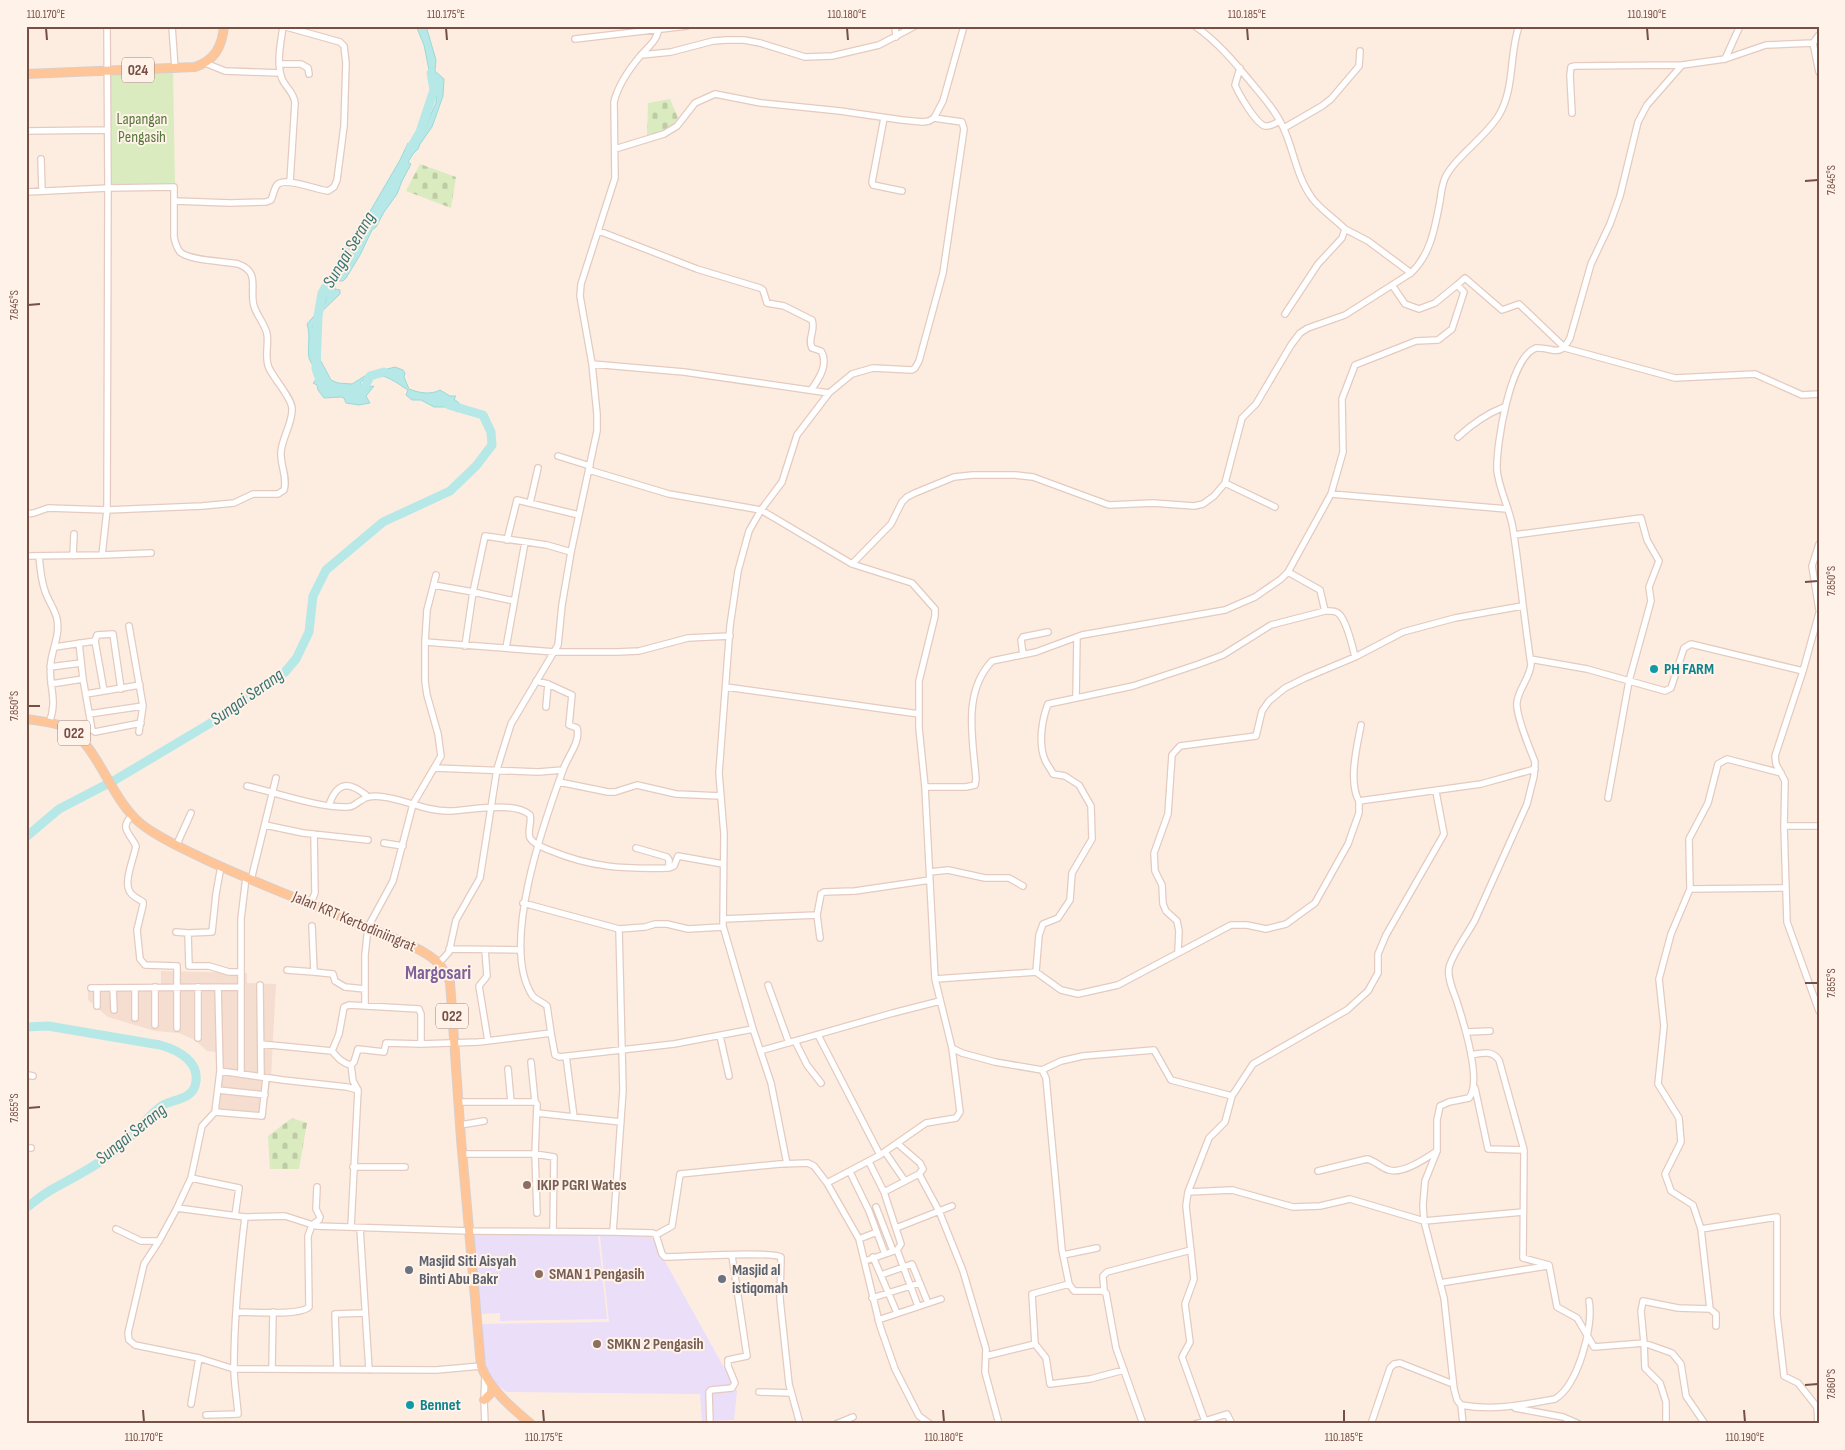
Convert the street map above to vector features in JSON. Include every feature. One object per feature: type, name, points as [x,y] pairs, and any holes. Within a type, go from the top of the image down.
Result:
[{"type":"main road","points":[[205,63],[215,55],[221,45],[224,26]]},
{"type":"main road","name":"024","points":[[26,74],[175,69],[195,67],[205,63]]},
{"type":"main road","name":"Jalan KRT Kertodiniingrat","points":[[26,719],[49,723],[66,728],[77,734],[85,743],[114,792],[139,822],[156,834],[221,866],[426,953],[439,963]]},
{"type":"main road","name":"022","points":[[439,963],[450,982],[462,1154],[482,1366],[485,1376],[494,1390],[531,1424]]},
{"type":"main road","points":[[484,1400],[494,1390]]},
{"type":"street","points":[[102,555],[107,510],[107,26]]},
{"type":"street","points":[[172,26],[175,69]]},
{"type":"street","points":[[175,201],[268,202],[271,200],[278,184],[290,182],[328,191],[334,187],[337,180],[344,126],[346,53],[344,46],[340,42],[295,31],[283,26],[280,74],[294,99],[290,182]]},
{"type":"street","points":[[575,39],[687,26]]},
{"type":"street","points":[[896,26],[896,37]]},
{"type":"street","points":[[641,55],[671,52],[712,41],[744,40],[760,43],[793,54],[816,58],[846,53],[878,44],[896,37],[915,26]]},
{"type":"street","points":[[934,118],[946,92],[964,26]]},
{"type":"street","points":[[1195,26],[1210,36],[1229,54],[1280,121],[1296,166],[1311,197],[1323,211],[1345,229],[1368,241],[1411,273]]},
{"type":"street","points":[[852,564],[891,524],[902,502],[907,497],[954,478],[973,475],[1033,477],[1109,505],[1153,503],[1198,506],[1214,496],[1225,483],[1242,418],[1256,404],[1300,333],[1308,328],[1345,315],[1411,273],[1420,264],[1427,252],[1432,236],[1445,178],[1451,168],[1500,113],[1512,70],[1519,26]]},
{"type":"street","points":[[1725,60],[1740,26]]},
{"type":"street","points":[[439,963],[450,949],[456,920],[480,878],[497,769],[511,724],[558,645],[562,605],[595,444],[597,414],[592,364],[580,296],[581,284],[616,178],[614,102],[616,93],[641,55],[655,42],[659,28]]},
{"type":"street","points":[[1819,34],[1813,43],[1819,72]]},
{"type":"street","points":[[1572,112],[1570,75],[1571,68],[1575,66],[1682,65],[1725,60],[1766,45],[1813,43]]},
{"type":"street","points":[[1284,128],[1331,99],[1357,70],[1360,51]]},
{"type":"street","points":[[205,63],[224,71],[280,74]]},
{"type":"street","points":[[280,64],[304,64],[308,68],[309,74]]},
{"type":"street","points":[[1524,1150],[1488,1149],[1474,1086],[1467,1032],[1450,980],[1449,968],[1455,953],[1475,920],[1527,804],[1535,769],[1535,762],[1517,710],[1518,696],[1531,668],[1514,535],[1498,472],[1498,448],[1504,407],[1527,354],[1536,348],[1558,351],[1565,348],[1574,329],[1591,264],[1610,224],[1620,196],[1638,122],[1647,105],[1682,65]]},
{"type":"street","points":[[1240,68],[1235,85],[1254,116],[1262,125],[1267,126],[1280,121]]},
{"type":"street","points":[[615,149],[664,134],[676,126],[695,103],[715,94],[761,103],[840,111],[916,122],[934,118],[958,120],[962,122],[964,129],[943,273],[919,361],[912,370],[873,368],[852,374],[829,393],[797,435],[782,482],[761,510],[749,531],[738,571],[730,636],[719,774],[724,834],[723,927],[771,1083],[787,1164]]},
{"type":"street","points":[[884,118],[872,182],[873,184],[902,191]]},
{"type":"street","points":[[26,131],[108,130]]},
{"type":"street","points":[[41,159],[42,191]]},
{"type":"street","points":[[26,192],[108,188],[174,188],[174,237],[180,252],[199,258],[238,264],[251,272],[254,284],[255,308],[267,336],[268,367],[292,405],[292,415],[281,450],[285,487],[282,493],[253,494],[234,503],[107,510],[48,508],[26,514]]},
{"type":"street","points":[[1285,314],[1318,264],[1342,238],[1345,229]]},
{"type":"street","points":[[598,231],[697,269],[760,288],[763,290],[767,303],[784,306],[812,320],[814,328],[810,345],[812,348],[821,351],[825,362],[811,390]]},
{"type":"street","points":[[1392,284],[1405,304],[1419,309],[1435,303],[1466,278],[1502,310],[1519,304],[1565,348],[1676,378],[1755,374],[1802,395],[1819,394]]},
{"type":"street","points":[[925,787],[966,788],[975,785],[971,711],[974,692],[992,660],[1036,652],[1077,637],[1225,610],[1244,603],[1269,589],[1288,572],[1331,494],[1343,452],[1342,399],[1355,365],[1416,340],[1438,340],[1452,329],[1464,292],[1457,285]]},
{"type":"street","points":[[592,364],[684,372],[829,393]]},
{"type":"street","points":[[1458,437],[1472,424],[1489,413],[1504,407]]},
{"type":"street","points":[[558,456],[669,494],[761,510],[852,564],[912,583],[934,606],[935,616],[919,681],[919,714],[925,787],[935,979],[952,1048],[960,1112],[959,1116],[926,1123],[898,1144],[869,1162],[827,1183]]},
{"type":"street","points":[[530,503],[538,468]]},
{"type":"street","points":[[1225,483],[1275,506]]},
{"type":"street","points":[[1331,494],[1507,509]]},
{"type":"street","points":[[507,540],[517,500],[579,516]]},
{"type":"street","points":[[1514,535],[1641,518],[1647,540],[1659,561],[1649,587],[1651,602],[1629,681],[1608,798]]},
{"type":"street","points":[[74,534],[74,556]]},
{"type":"street","points":[[466,646],[473,592],[485,536],[547,545],[572,552]]},
{"type":"street","points":[[506,648],[525,542]]},
{"type":"street","points":[[1819,544],[1812,566],[1819,611],[1803,671],[1775,756],[1776,764],[1785,781],[1784,826],[1787,922],[1819,1011]]},
{"type":"street","points":[[26,556],[151,553]]},
{"type":"street","points":[[39,556],[45,590],[57,619],[58,631],[50,667],[54,706],[49,723]]},
{"type":"street","points":[[1288,572],[1320,590],[1325,611]]},
{"type":"street","points":[[365,1006],[365,955],[368,927],[393,881],[413,804],[440,760],[441,753],[426,688],[425,642],[427,610],[436,576]]},
{"type":"street","points":[[434,585],[514,602]]},
{"type":"street","points":[[1178,952],[1179,931],[1177,921],[1166,911],[1163,904],[1162,885],[1155,870],[1154,854],[1168,814],[1172,755],[1180,746],[1256,736],[1262,711],[1269,701],[1285,688],[1355,657],[1403,632],[1422,626],[1522,606]]},
{"type":"street","points":[[1036,972],[1039,935],[1043,924],[1058,918],[1070,900],[1072,873],[1092,839],[1091,806],[1079,785],[1065,776],[1054,774],[1044,759],[1041,746],[1044,714],[1048,704],[1133,686],[1222,655],[1271,625],[1325,611],[1334,611],[1340,614],[1350,636],[1355,657]]},
{"type":"street","points":[[129,626],[143,706],[139,732]]},
{"type":"street","points":[[1023,654],[1023,637],[1048,632]]},
{"type":"street","points":[[104,691],[95,640],[97,634],[113,634],[121,689]]},
{"type":"street","points":[[425,642],[555,652],[639,651],[688,638],[730,636]]},
{"type":"street","points":[[1076,697],[1077,637]]},
{"type":"street","points":[[55,646],[95,640]]},
{"type":"street","points":[[79,643],[92,730],[95,732],[140,723]]},
{"type":"street","points":[[1530,659],[1568,664],[1665,691],[1671,688],[1684,648],[1690,644],[1803,671]]},
{"type":"street","points":[[50,667],[81,662]]},
{"type":"street","points":[[51,684],[83,679]]},
{"type":"street","points":[[536,681],[570,693],[573,698],[569,725],[577,728],[578,736],[559,782],[538,846],[523,903],[521,950],[523,972],[531,993],[536,999],[545,1003],[548,1009],[554,1055],[566,1056],[622,1050],[720,1036],[753,1029]]},
{"type":"street","points":[[86,694],[140,684]]},
{"type":"street","points":[[546,707],[548,684]]},
{"type":"street","points":[[726,687],[919,714]]},
{"type":"street","points":[[89,714],[143,706]]},
{"type":"street","points":[[935,979],[1036,972],[1061,990],[1078,994],[1118,985],[1231,925],[1247,925],[1266,929],[1286,924],[1314,903],[1348,844],[1359,813],[1359,801],[1355,794],[1354,786],[1355,761],[1361,725]]},
{"type":"street","points":[[1710,1310],[1701,1229],[1693,1205],[1670,1191],[1666,1174],[1682,1142],[1679,1118],[1658,1084],[1664,1026],[1659,979],[1671,934],[1690,890],[1689,839],[1708,803],[1718,764],[1727,759],[1780,773]]},
{"type":"street","points":[[435,768],[538,772],[563,770]]},
{"type":"street","points":[[1359,801],[1370,798],[1436,792],[1481,784],[1535,769]]},
{"type":"street","points":[[242,1074],[240,972],[242,911],[249,878],[274,792],[276,778]]},
{"type":"street","points":[[559,782],[608,792],[615,792],[637,785],[676,794],[721,796]]},
{"type":"street","points":[[247,786],[329,805],[352,806],[367,797],[384,797],[442,811],[491,808],[512,809],[527,813],[531,819],[529,835],[531,840],[538,846],[569,859],[595,865],[621,868],[669,868],[674,866],[678,856],[724,864]]},
{"type":"street","points":[[329,805],[335,790],[342,786],[357,788],[367,797]]},
{"type":"street","points":[[1206,1422],[1182,1357],[1190,1342],[1185,1304],[1194,1279],[1186,1206],[1188,1192],[1209,1138],[1225,1122],[1232,1096],[1253,1064],[1347,1010],[1368,991],[1378,973],[1378,954],[1386,936],[1444,834],[1436,792]]},
{"type":"street","points":[[177,844],[191,813]]},
{"type":"street","points":[[133,815],[127,820],[125,826],[136,846],[128,887],[129,891],[143,902],[138,930],[140,962],[145,965],[209,966],[229,972],[240,972]]},
{"type":"street","points":[[265,824],[314,834],[368,840]]},
{"type":"street","points":[[1784,826],[1819,826]]},
{"type":"street","points":[[309,902],[315,893],[314,834]]},
{"type":"street","points":[[384,843],[403,846]]},
{"type":"street","points":[[636,848],[667,857],[669,868]]},
{"type":"street","points":[[176,932],[212,932],[221,866]]},
{"type":"street","points":[[930,872],[948,870],[985,878],[1008,878],[1023,886]]},
{"type":"street","points":[[820,938],[817,915],[820,896],[824,892],[856,892],[930,880]]},
{"type":"street","points":[[1690,890],[1786,888]]},
{"type":"street","points":[[523,903],[620,929],[656,924],[688,929],[723,927]]},
{"type":"street","points":[[723,919],[817,915]]},
{"type":"street","points":[[312,926],[314,972]]},
{"type":"street","points":[[613,1232],[623,1090],[620,929]]},
{"type":"street","points":[[188,933],[188,966]]},
{"type":"street","points":[[450,949],[521,950]]},
{"type":"street","points":[[485,950],[487,976],[479,986],[488,1041]]},
{"type":"street","points":[[176,966],[177,1028]]},
{"type":"street","points":[[287,970],[333,974],[335,981],[345,987],[365,988]]},
{"type":"street","points":[[215,1112],[262,1116],[265,1095],[261,1044],[260,984]]},
{"type":"street","points":[[768,985],[792,1042],[822,1083]]},
{"type":"street","points":[[155,987],[156,1026]]},
{"type":"street","points":[[198,987],[198,1038]]},
{"type":"street","points":[[218,987],[220,1071],[215,1112],[205,1121],[200,1130],[191,1178],[177,1208],[144,1264],[128,1333],[129,1340],[135,1345],[199,1358],[234,1369],[436,1370],[482,1366]]},
{"type":"street","points":[[97,1006],[94,988],[240,987]]},
{"type":"street","points":[[113,988],[114,1010]]},
{"type":"street","points":[[135,988],[135,1018]]},
{"type":"street","points":[[760,1051],[940,1001]]},
{"type":"street","points":[[332,1050],[340,1029],[344,1007],[349,1006],[419,1009],[421,1044]]},
{"type":"street","points":[[1467,1032],[1490,1031]]},
{"type":"street","points":[[350,1227],[358,1090],[353,1081],[351,1065],[358,1050],[384,1052],[386,1043],[421,1044],[488,1041],[550,1033]]},
{"type":"street","points":[[818,1035],[883,1153],[905,1181]]},
{"type":"street","points":[[720,1036],[729,1076]]},
{"type":"street","points":[[261,1044],[332,1050],[338,1058],[351,1065]]},
{"type":"street","points":[[952,1048],[962,1054],[1042,1070],[1061,1061],[1083,1056],[1154,1050],[1171,1080],[1232,1096]]},
{"type":"street","points":[[1471,1055],[1487,1052],[1496,1055],[1499,1060],[1524,1150],[1523,1258],[1549,1265]]},
{"type":"street","points":[[566,1056],[574,1117]]},
{"type":"street","points":[[531,1062],[535,1102],[537,1104],[535,1154],[537,1213]]},
{"type":"street","points":[[508,1070],[511,1102]]},
{"type":"street","points":[[1042,1070],[1046,1078],[1064,1255],[1069,1284],[1071,1289],[1077,1292],[1104,1291]]},
{"type":"street","points":[[220,1071],[348,1087],[358,1090]]},
{"type":"street","points":[[26,1078],[28,1075],[33,1076]]},
{"type":"street","points":[[1463,1424],[1460,1405],[1455,1395],[1453,1384],[1444,1298],[1424,1221],[1423,1188],[1427,1173],[1437,1151],[1437,1120],[1440,1106],[1469,1098],[1474,1090],[1474,1086]]},
{"type":"street","points":[[218,1090],[265,1095]]},
{"type":"street","points":[[458,1102],[535,1102]]},
{"type":"street","points":[[537,1113],[621,1122]]},
{"type":"street","points":[[460,1125],[484,1122]]},
{"type":"street","points":[[884,1192],[919,1174],[923,1169],[922,1165],[898,1144]]},
{"type":"street","points":[[1318,1171],[1367,1159],[1388,1170],[1396,1171],[1414,1165],[1437,1151]]},
{"type":"street","points":[[462,1154],[535,1154],[553,1156],[555,1159],[553,1232]]},
{"type":"street","points":[[865,1261],[895,1251],[901,1244],[884,1192],[869,1162]]},
{"type":"street","points":[[656,1235],[672,1226],[680,1174],[787,1164],[811,1164],[827,1183],[859,1239],[878,1320],[895,1369],[907,1396],[921,1419],[930,1424]]},
{"type":"street","points":[[353,1166],[406,1167]]},
{"type":"street","points":[[850,1172],[869,1211],[885,1254]]},
{"type":"street","points":[[919,1174],[939,1211],[963,1271],[986,1349],[984,1368],[986,1382],[999,1424]]},
{"type":"street","points":[[191,1178],[239,1188],[235,1216]]},
{"type":"street","points":[[236,1312],[303,1311],[309,1307],[308,1236],[312,1225],[320,1217],[316,1209],[317,1187]]},
{"type":"street","points":[[1188,1192],[1232,1190],[1293,1208],[1320,1206],[1350,1199],[1424,1221],[1523,1212]]},
{"type":"street","points":[[869,1211],[887,1201]]},
{"type":"street","points":[[896,1228],[952,1206]]},
{"type":"street","points":[[876,1207],[904,1267],[918,1306]]},
{"type":"street","points":[[177,1208],[245,1217],[285,1216],[312,1225],[360,1228],[613,1232],[653,1233],[656,1235]]},
{"type":"street","points":[[206,1415],[238,1414],[234,1369],[236,1312],[245,1217]]},
{"type":"street","points":[[1701,1229],[1778,1217],[1778,1316],[1784,1376],[1798,1383],[1817,1407],[1818,1424]]},
{"type":"street","points":[[360,1228],[369,1370]]},
{"type":"street","points":[[116,1229],[141,1241],[159,1241]]},
{"type":"street","points":[[859,1239],[877,1232]]},
{"type":"street","points":[[656,1235],[662,1254],[665,1257],[776,1255],[782,1258],[780,1299],[791,1393],[800,1424]]},
{"type":"street","points":[[1064,1255],[1097,1248]]},
{"type":"street","points":[[1143,1424],[1116,1348],[1103,1278],[1106,1273],[1191,1250]]},
{"type":"street","points":[[710,1424],[709,1392],[711,1390],[732,1388],[736,1383],[728,1366],[728,1360],[747,1356],[732,1256]]},
{"type":"street","points":[[873,1257],[897,1313]]},
{"type":"street","points":[[881,1275],[913,1265],[928,1303]]},
{"type":"street","points":[[1440,1283],[1549,1265]]},
{"type":"street","points":[[1549,1265],[1557,1307],[1577,1318],[1594,1347],[1644,1343],[1672,1353],[1681,1364],[1686,1396],[1705,1424]]},
{"type":"street","points":[[872,1298],[920,1283]]},
{"type":"street","points":[[1069,1284],[1032,1294],[1035,1344],[1046,1358],[1050,1384],[1090,1379],[1124,1370]]},
{"type":"street","points":[[878,1320],[940,1299]]},
{"type":"street","points":[[1460,1405],[1480,1408],[1510,1407],[1555,1399],[1563,1394],[1579,1362],[1587,1335],[1591,1320],[1589,1300]]},
{"type":"street","points":[[1666,1424],[1666,1402],[1660,1383],[1645,1368],[1641,1311],[1643,1301],[1678,1308],[1710,1310],[1716,1314],[1716,1326]]},
{"type":"street","points":[[272,1368],[273,1312]]},
{"type":"street","points":[[337,1369],[335,1314],[365,1313]]},
{"type":"street","points":[[986,1356],[1035,1344]]},
{"type":"street","points":[[191,1404],[199,1358]]},
{"type":"street","points":[[1371,1424],[1390,1368],[1394,1364],[1400,1363],[1453,1384]]},
{"type":"street","points":[[485,1376],[485,1424]]},
{"type":"street","points":[[759,1392],[791,1393]]},
{"type":"street","points":[[1510,1407],[1563,1417],[1579,1424]]},
{"type":"street","points":[[1195,1424],[1227,1414],[1232,1424]]},
{"type":"street","points":[[836,1424],[853,1417]]},
{"type":"shaded area","points":[[161,971],[247,973],[247,983],[276,984],[271,1077],[265,1120],[211,1112],[217,1072],[216,1052],[207,1051],[195,1040],[179,1033],[155,1031],[108,1017],[88,1000],[88,985],[161,984]]},
{"type":"shaded area","name":"SMAN 1 Pengasih","points":[[473,1233],[598,1235],[607,1319],[500,1321],[500,1313],[479,1314]]},
{"type":"shaded area","name":"SMKN 2 Pengasih","points":[[600,1236],[651,1236],[737,1391],[734,1420],[702,1421],[700,1394],[507,1392],[495,1384],[486,1364],[480,1324],[609,1322]]},
{"type":"green space","name":"Lapangan Pengasih","points":[[111,71],[173,71],[175,186],[110,185]]},
{"type":"green space","points":[[670,99],[678,118],[665,130],[647,137],[648,103]]},
{"type":"green space","points":[[420,164],[456,177],[451,208],[406,191]]},
{"type":"green space","points":[[292,1118],[307,1123],[299,1169],[270,1169],[268,1136]]},
{"type":"water","points":[[416,26],[426,26],[436,60],[435,71],[444,79],[443,96],[432,127],[408,162],[411,164],[397,194],[376,227],[372,230],[346,278],[343,281],[336,281],[335,289],[340,290],[340,294],[316,317],[313,326],[315,350],[331,380],[338,383],[352,384],[368,374],[395,367],[403,370],[405,373],[404,377],[409,389],[425,393],[433,393],[440,390],[450,396],[456,396],[454,399],[459,403],[461,411],[457,409],[458,412],[447,407],[434,407],[421,400],[412,400],[406,395],[408,390],[384,376],[378,375],[366,378],[360,383],[363,388],[374,386],[366,396],[370,403],[359,405],[346,403],[344,398],[341,397],[324,398],[317,385],[313,383],[319,376],[309,358],[307,324],[326,302],[325,285],[345,252],[353,247],[365,220],[408,143],[410,144],[422,134],[436,103],[437,90],[431,80],[424,45]]},
{"type":"waterway","name":"Sungai Serang","points":[[410,149],[420,132],[434,90],[431,73]]},
{"type":"waterway","name":"Sungai Serang","points":[[343,258],[369,216]]},
{"type":"waterway","name":"Sungai Serang","points":[[323,387],[316,369],[318,316],[322,293],[331,278]]},
{"type":"waterway","name":"Sungai Serang","points":[[358,395],[361,396],[370,376],[384,372]]},
{"type":"waterway","name":"Sungai Serang","points":[[26,837],[59,809],[115,780],[209,724],[285,672],[296,659],[309,632],[313,596],[326,570],[383,522],[450,491],[476,466],[492,445],[491,432],[483,415],[449,405]]},
{"type":"waterway","name":"Sungai Serang","points":[[26,1027],[48,1026],[160,1045],[174,1050],[187,1058],[195,1070],[196,1078],[195,1086],[189,1094],[160,1107],[111,1154],[48,1192],[26,1208]]},
{"type":"place","name":"PH FARM","points":[[1654,669]]},
{"type":"place","name":"IKIP PGRI Wates","points":[[527,1185]]},
{"type":"place","name":"Masjid Siti Aisyah Binti Abu Bakr","points":[[409,1270]]},
{"type":"place","name":"SMAN 1 Pengasih","points":[[539,1274]]},
{"type":"place","name":"Masjid al istiqomah","points":[[722,1279]]},
{"type":"place","name":"SMKN 2 Pengasih","points":[[597,1344]]},
{"type":"place","name":"Bennet","points":[[410,1405]]},
{"type":"district","name":"Margosari","points":[[438,973]]}]
